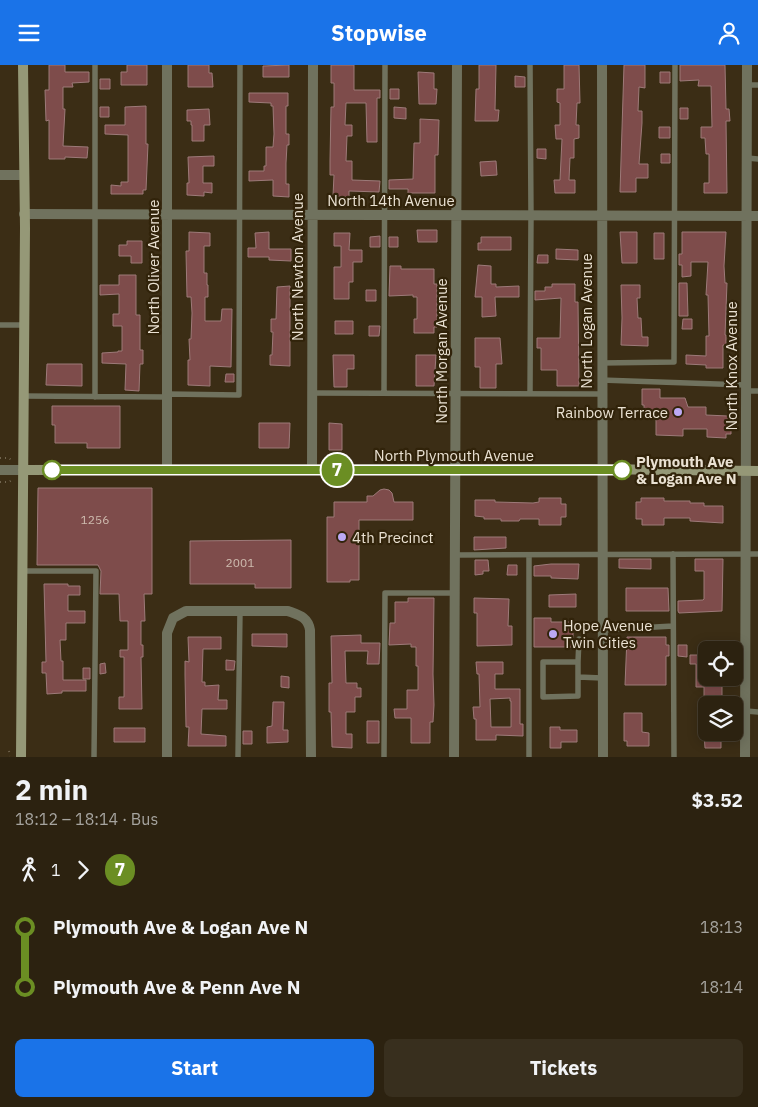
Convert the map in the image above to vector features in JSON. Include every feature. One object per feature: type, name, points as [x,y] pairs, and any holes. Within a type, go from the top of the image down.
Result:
[{"type":"main road","points":[[21,757],[23,65]]},
{"type":"main road","name":"North Plymouth Avenue","points":[[23,471],[601,469],[758,471]]},
{"type":"street","name":"North Oliver Avenue","points":[[167,65],[167,470]]},
{"type":"street","name":"North Newton Avenue","points":[[312,65],[312,470]]},
{"type":"street","name":"North Morgan Avenue","points":[[454,757],[457,65]]},
{"type":"street","name":"North Logan Avenue","points":[[602,65],[602,757]]},
{"type":"street","name":"North Knox Avenue","points":[[745,757],[747,65]]},
{"type":"street","points":[[0,175],[24,175]]},
{"type":"street","name":"North 14th Avenue","points":[[24,214],[758,216]]},
{"type":"street","name":"North Plymouth Avenue","points":[[0,470],[23,471]]},
{"type":"street","points":[[167,757],[167,633],[173,618],[186,611],[288,611],[302,615],[307,619],[310,630],[311,757]]},
{"type":"lane","points":[[95,397],[96,65]]},
{"type":"lane","points":[[23,396],[239,395],[240,65]]},
{"type":"lane","points":[[384,393],[385,65]]},
{"type":"lane","points":[[530,65],[530,394]]},
{"type":"lane","points":[[601,363],[674,362],[675,65]]},
{"type":"lane","points":[[747,85],[758,85]]},
{"type":"lane","points":[[747,158],[758,159]]},
{"type":"lane","points":[[0,325],[23,325]]},
{"type":"lane","points":[[601,380],[746,388],[758,391]]},
{"type":"lane","points":[[312,393],[601,394]]},
{"type":"lane","points":[[673,554],[674,757]]},
{"type":"lane","points":[[455,555],[758,554]]},
{"type":"lane","points":[[529,555],[529,757]]},
{"type":"lane","points":[[22,571],[96,571],[94,757]]},
{"type":"lane","points":[[384,757],[385,593],[455,593]]},
{"type":"lane","points":[[238,757],[240,611]]},
{"type":"lane","points":[[602,630],[673,625]]},
{"type":"lane","points":[[578,639],[578,662],[578,677],[578,696],[543,697],[543,662],[578,662]]},
{"type":"lane","points":[[578,677],[602,678]]},
{"type":"lane","points":[[746,711],[758,711]]},
{"type":"path","points":[[9,751],[10,756]]},
{"type":"building","points":[[49,65],[65,65],[65,72],[89,72],[89,82],[72,83],[73,87],[63,87],[63,109],[65,109],[63,146],[88,147],[87,158],[65,157],[65,159],[49,159],[49,120],[46,121],[45,90],[49,90]]},
{"type":"building","points":[[127,65],[147,65],[147,85],[121,85],[121,72],[127,72]]},
{"type":"building","points":[[188,65],[209,65],[209,73],[212,73],[213,87],[188,87]]},
{"type":"building","points":[[289,65],[289,77],[263,77],[263,66]]},
{"type":"building","points":[[331,65],[354,65],[354,90],[380,90],[380,98],[377,98],[377,142],[367,142],[366,103],[346,103],[345,125],[352,125],[352,136],[347,136],[346,161],[352,161],[352,180],[380,181],[379,192],[349,191],[349,197],[333,196],[334,175],[330,175],[330,161],[331,107],[334,107],[334,83],[331,83]]},
{"type":"building","points":[[479,65],[496,65],[495,110],[499,110],[498,121],[475,121],[476,89],[479,89]]},
{"type":"building","points":[[564,65],[579,65],[580,103],[577,103],[576,125],[579,125],[579,138],[574,139],[574,158],[570,158],[569,180],[575,180],[575,193],[555,193],[554,180],[560,180],[562,139],[556,139],[555,125],[560,125],[560,103],[557,102],[557,89],[564,89]]},
{"type":"building","points":[[624,65],[645,65],[645,88],[639,87],[638,111],[642,111],[642,123],[639,164],[648,164],[648,178],[636,178],[636,192],[620,192]]},
{"type":"building","points":[[680,65],[725,65],[726,109],[729,109],[730,121],[726,121],[727,193],[704,193],[704,183],[709,183],[709,154],[706,154],[705,138],[701,138],[701,127],[712,127],[711,86],[698,86],[699,80],[680,81]]},
{"type":"building","points":[[418,72],[434,73],[434,89],[437,89],[436,104],[419,104]]},
{"type":"building","points":[[660,72],[670,72],[670,83],[660,83]]},
{"type":"building","points":[[515,76],[525,77],[525,87],[515,87]]},
{"type":"building","points":[[100,79],[110,79],[110,89],[100,89]]},
{"type":"building","points":[[390,89],[399,89],[399,99],[390,99]]},
{"type":"building","points":[[249,93],[288,93],[286,134],[289,134],[289,145],[287,145],[286,184],[289,184],[289,197],[273,196],[273,180],[249,181],[249,171],[264,171],[264,166],[266,166],[266,147],[273,147],[274,134],[273,106],[271,106],[271,103],[249,102]]},
{"type":"building","points":[[146,106],[146,144],[148,144],[146,190],[143,190],[143,194],[111,194],[111,185],[121,186],[121,182],[128,182],[128,135],[105,134],[105,125],[125,125],[125,107]]},
{"type":"building","points":[[100,107],[109,107],[109,117],[100,117]]},
{"type":"building","points":[[394,107],[406,108],[406,119],[394,118]]},
{"type":"building","points":[[680,108],[688,108],[688,119],[680,119]]},
{"type":"building","points":[[209,109],[210,125],[204,125],[204,141],[192,141],[192,125],[191,121],[187,121],[187,110]]},
{"type":"building","points":[[420,119],[439,120],[438,155],[435,155],[435,193],[408,193],[408,189],[389,189],[389,180],[413,179],[414,143],[420,143]]},
{"type":"building","points":[[659,127],[670,127],[670,138],[659,138]]},
{"type":"building","points":[[537,149],[546,149],[546,159],[537,158]]},
{"type":"building","points":[[661,154],[670,154],[670,163],[661,163]]},
{"type":"building","points":[[214,156],[214,166],[203,166],[203,183],[212,183],[212,193],[204,192],[204,196],[187,195],[187,183],[189,183],[188,157]]},
{"type":"building","points":[[496,161],[497,175],[481,176],[480,162]]},
{"type":"building","points":[[417,230],[437,230],[437,242],[418,242]]},
{"type":"building","points":[[189,232],[210,233],[210,246],[204,246],[204,273],[207,273],[208,285],[208,297],[205,297],[205,321],[221,321],[222,309],[232,309],[231,367],[210,366],[210,386],[188,385],[189,339],[191,339],[192,313],[191,297],[187,297],[186,251],[189,251]]},
{"type":"building","points":[[269,232],[269,249],[291,249],[291,261],[269,260],[269,257],[248,257],[248,248],[256,248],[255,233]]},
{"type":"building","points":[[620,232],[637,232],[637,263],[622,263]]},
{"type":"building","points":[[682,232],[726,232],[724,266],[725,283],[727,283],[726,345],[723,345],[723,368],[706,368],[706,365],[686,364],[686,355],[706,356],[706,336],[709,336],[708,295],[706,295],[708,262],[691,262],[691,276],[682,277],[682,265],[679,265],[679,254],[682,254]]},
{"type":"building","points":[[334,233],[350,233],[349,250],[362,250],[362,262],[353,262],[353,282],[349,282],[349,299],[334,299],[334,267],[341,267],[341,246],[334,246]]},
{"type":"building","points":[[654,233],[664,233],[664,259],[654,259]]},
{"type":"building","points":[[380,236],[380,247],[370,247],[370,237]]},
{"type":"building","points":[[389,237],[398,237],[398,247],[389,247]]},
{"type":"building","points":[[481,237],[511,237],[511,250],[478,250],[478,243],[481,243]]},
{"type":"building","points":[[127,241],[142,241],[142,263],[131,263],[131,256],[119,256],[119,245],[127,245]]},
{"type":"building","points":[[556,249],[578,250],[578,260],[556,259]]},
{"type":"building","points":[[538,255],[548,255],[548,263],[537,263]]},
{"type":"building","points":[[478,265],[491,266],[491,284],[496,284],[496,287],[519,286],[519,297],[495,297],[496,316],[482,317],[482,297],[475,297]]},
{"type":"building","points":[[390,266],[401,266],[401,269],[434,269],[434,284],[437,284],[437,327],[434,327],[434,333],[414,333],[414,319],[417,319],[417,297],[413,297],[413,295],[389,296]]},
{"type":"building","points":[[119,275],[136,275],[136,315],[140,315],[140,350],[143,350],[143,364],[140,364],[139,391],[125,390],[126,364],[102,363],[102,353],[122,351],[122,326],[113,326],[113,314],[119,314],[119,294],[100,295],[100,285],[119,285]]},
{"type":"building","points":[[679,283],[687,283],[688,316],[679,316]]},
{"type":"building","points":[[552,284],[575,284],[575,302],[578,302],[579,386],[557,386],[557,370],[541,370],[541,348],[537,348],[537,338],[560,338],[561,298],[535,300],[535,291],[545,291],[545,287],[552,287]]},
{"type":"building","points":[[621,285],[640,285],[640,298],[637,298],[638,318],[641,318],[642,337],[648,337],[648,346],[621,345]]},
{"type":"building","points":[[290,286],[290,366],[270,365],[273,332],[271,332],[271,319],[276,319],[277,287]]},
{"type":"building","points":[[366,290],[376,290],[376,301],[366,301]]},
{"type":"building","points":[[683,319],[692,319],[692,329],[682,329]]},
{"type":"building","points":[[335,321],[353,321],[353,334],[335,334]]},
{"type":"building","points":[[369,326],[380,326],[379,336],[369,336]]},
{"type":"building","points":[[475,338],[500,338],[502,364],[496,364],[496,388],[480,388],[480,367],[475,367]]},
{"type":"building","points":[[333,355],[354,355],[354,369],[347,369],[347,387],[334,387]]},
{"type":"building","points":[[416,355],[436,355],[434,386],[416,386]]},
{"type":"building","points":[[47,364],[82,364],[82,386],[46,385]]},
{"type":"building","points":[[226,374],[234,374],[234,382],[225,382]]},
{"type":"building","name":"Rainbow Terrace","points":[[642,389],[660,389],[660,398],[685,398],[688,407],[706,407],[706,415],[728,416],[728,427],[731,427],[731,434],[726,434],[726,438],[707,437],[707,429],[683,429],[683,436],[656,435],[656,418],[649,418],[649,409],[644,409],[644,405],[642,405]]},
{"type":"building","points":[[52,406],[120,406],[120,448],[87,448],[87,443],[55,443],[55,425],[52,425]]},
{"type":"building","points":[[259,423],[290,423],[289,448],[259,448]]},
{"type":"building","points":[[329,423],[342,424],[342,450],[329,450]]},
{"type":"building","points":[[38,488],[152,488],[152,594],[144,594],[145,621],[141,621],[141,645],[143,645],[143,657],[141,657],[142,709],[119,709],[119,697],[124,697],[124,657],[120,657],[120,650],[128,650],[128,621],[120,621],[119,594],[100,594],[101,571],[98,565],[37,565]]},
{"type":"building","name":"4th Precinct","points":[[384,489],[392,493],[394,502],[413,502],[413,520],[359,520],[359,580],[327,582],[327,517],[334,517],[334,502],[367,502],[367,496],[373,496]]},
{"type":"building","points":[[539,498],[561,498],[561,504],[566,504],[566,517],[561,517],[561,525],[539,525],[539,519],[501,521],[501,519],[484,519],[484,517],[475,516],[475,500],[533,503],[539,502]]},
{"type":"building","points":[[641,498],[664,498],[664,501],[690,501],[690,503],[704,503],[704,506],[723,506],[723,523],[690,521],[690,518],[664,518],[664,525],[642,525],[642,519],[636,519],[636,502],[641,502]]},
{"type":"building","points":[[474,537],[506,537],[506,548],[474,550]]},
{"type":"building","points":[[291,540],[291,588],[255,588],[255,584],[190,584],[190,541]]},
{"type":"building","points":[[619,559],[651,559],[651,569],[619,568]]},
{"type":"building","points":[[695,559],[723,559],[722,611],[679,613],[678,601],[704,599],[704,571],[695,571]]},
{"type":"building","points":[[475,560],[488,560],[489,571],[483,571],[483,574],[475,575]]},
{"type":"building","points":[[579,564],[578,579],[534,576],[534,566]]},
{"type":"building","points":[[508,565],[517,565],[517,575],[507,575]]},
{"type":"building","points":[[44,584],[80,586],[80,595],[68,595],[68,611],[85,611],[85,623],[66,623],[66,640],[60,640],[61,661],[63,661],[63,680],[86,680],[86,691],[62,691],[62,693],[47,694],[46,673],[42,673],[42,662],[46,662]]},
{"type":"building","points":[[626,588],[668,588],[669,611],[626,611]]},
{"type":"building","points":[[576,594],[576,607],[549,607],[549,595]]},
{"type":"building","points":[[408,598],[434,598],[434,705],[433,722],[430,722],[430,743],[411,743],[411,718],[395,718],[394,709],[407,709],[407,690],[418,690],[416,647],[411,647],[411,644],[389,645],[390,623],[395,623],[395,602],[408,602]]},
{"type":"building","points":[[474,598],[509,599],[508,626],[512,626],[512,645],[477,646],[477,613],[474,613]]},
{"type":"building","name":"Hope Avenue Twin Cities","points":[[534,618],[551,618],[551,622],[573,622],[573,647],[534,647]]},
{"type":"building","points":[[252,634],[287,634],[287,647],[252,646]]},
{"type":"building","points":[[361,635],[361,643],[380,643],[379,664],[367,664],[368,651],[345,651],[346,683],[357,683],[357,688],[361,688],[361,697],[355,697],[355,712],[346,712],[346,734],[352,734],[352,748],[332,747],[331,712],[329,712],[329,683],[332,683],[331,636]]},
{"type":"building","points":[[188,637],[221,637],[221,649],[203,649],[202,682],[205,682],[205,686],[219,685],[218,700],[227,700],[227,709],[202,709],[201,734],[226,736],[226,746],[188,746],[189,727],[186,727],[185,661],[189,662]]},
{"type":"building","points":[[627,637],[666,637],[666,645],[669,645],[669,656],[666,656],[666,685],[625,685]]},
{"type":"building","points":[[678,645],[687,645],[687,657],[678,656]]},
{"type":"building","points":[[690,655],[698,655],[698,686],[722,686],[722,696],[704,696],[704,687],[696,687],[696,664],[690,664]]},
{"type":"building","points":[[226,660],[235,661],[234,670],[226,670]]},
{"type":"building","points":[[476,662],[503,662],[503,674],[495,674],[495,689],[520,689],[520,724],[523,724],[523,736],[496,735],[496,740],[476,740],[476,719],[474,719],[473,707],[480,707],[479,674],[477,674]],"holes":[[[510,698],[511,727],[491,727],[490,699]]]},
{"type":"building","points":[[105,663],[106,673],[100,674],[100,664]]},
{"type":"building","points":[[83,668],[90,668],[90,679],[83,679]]},
{"type":"building","points":[[281,676],[289,677],[289,688],[281,687]]},
{"type":"building","points":[[273,702],[284,702],[283,730],[288,730],[288,742],[267,743],[267,727],[272,726]]},
{"type":"building","points":[[624,713],[642,713],[642,732],[649,733],[649,746],[627,746],[627,741],[624,741]]},
{"type":"building","points":[[367,721],[379,721],[379,743],[367,743]]},
{"type":"building","points":[[550,727],[560,727],[560,730],[577,730],[577,742],[561,742],[561,748],[550,748]]},
{"type":"building","points":[[114,728],[145,728],[145,742],[114,742]]},
{"type":"building","points":[[243,731],[252,731],[252,744],[243,744]]},
{"type":"building","points":[[704,741],[721,741],[721,748],[705,748]]},
{"type":"bus line","name":"7","points":[[52,470],[622,470]]},
{"type":"place","name":"Rainbow Terrace","points":[[678,412]]},
{"type":"place","name":"Plymouth Ave & Logan Ave N","points":[[622,470]]},
{"type":"place","name":"4th Precinct","points":[[342,537]]},
{"type":"place","name":"Hope Avenue Twin Cities","points":[[553,634]]}]
